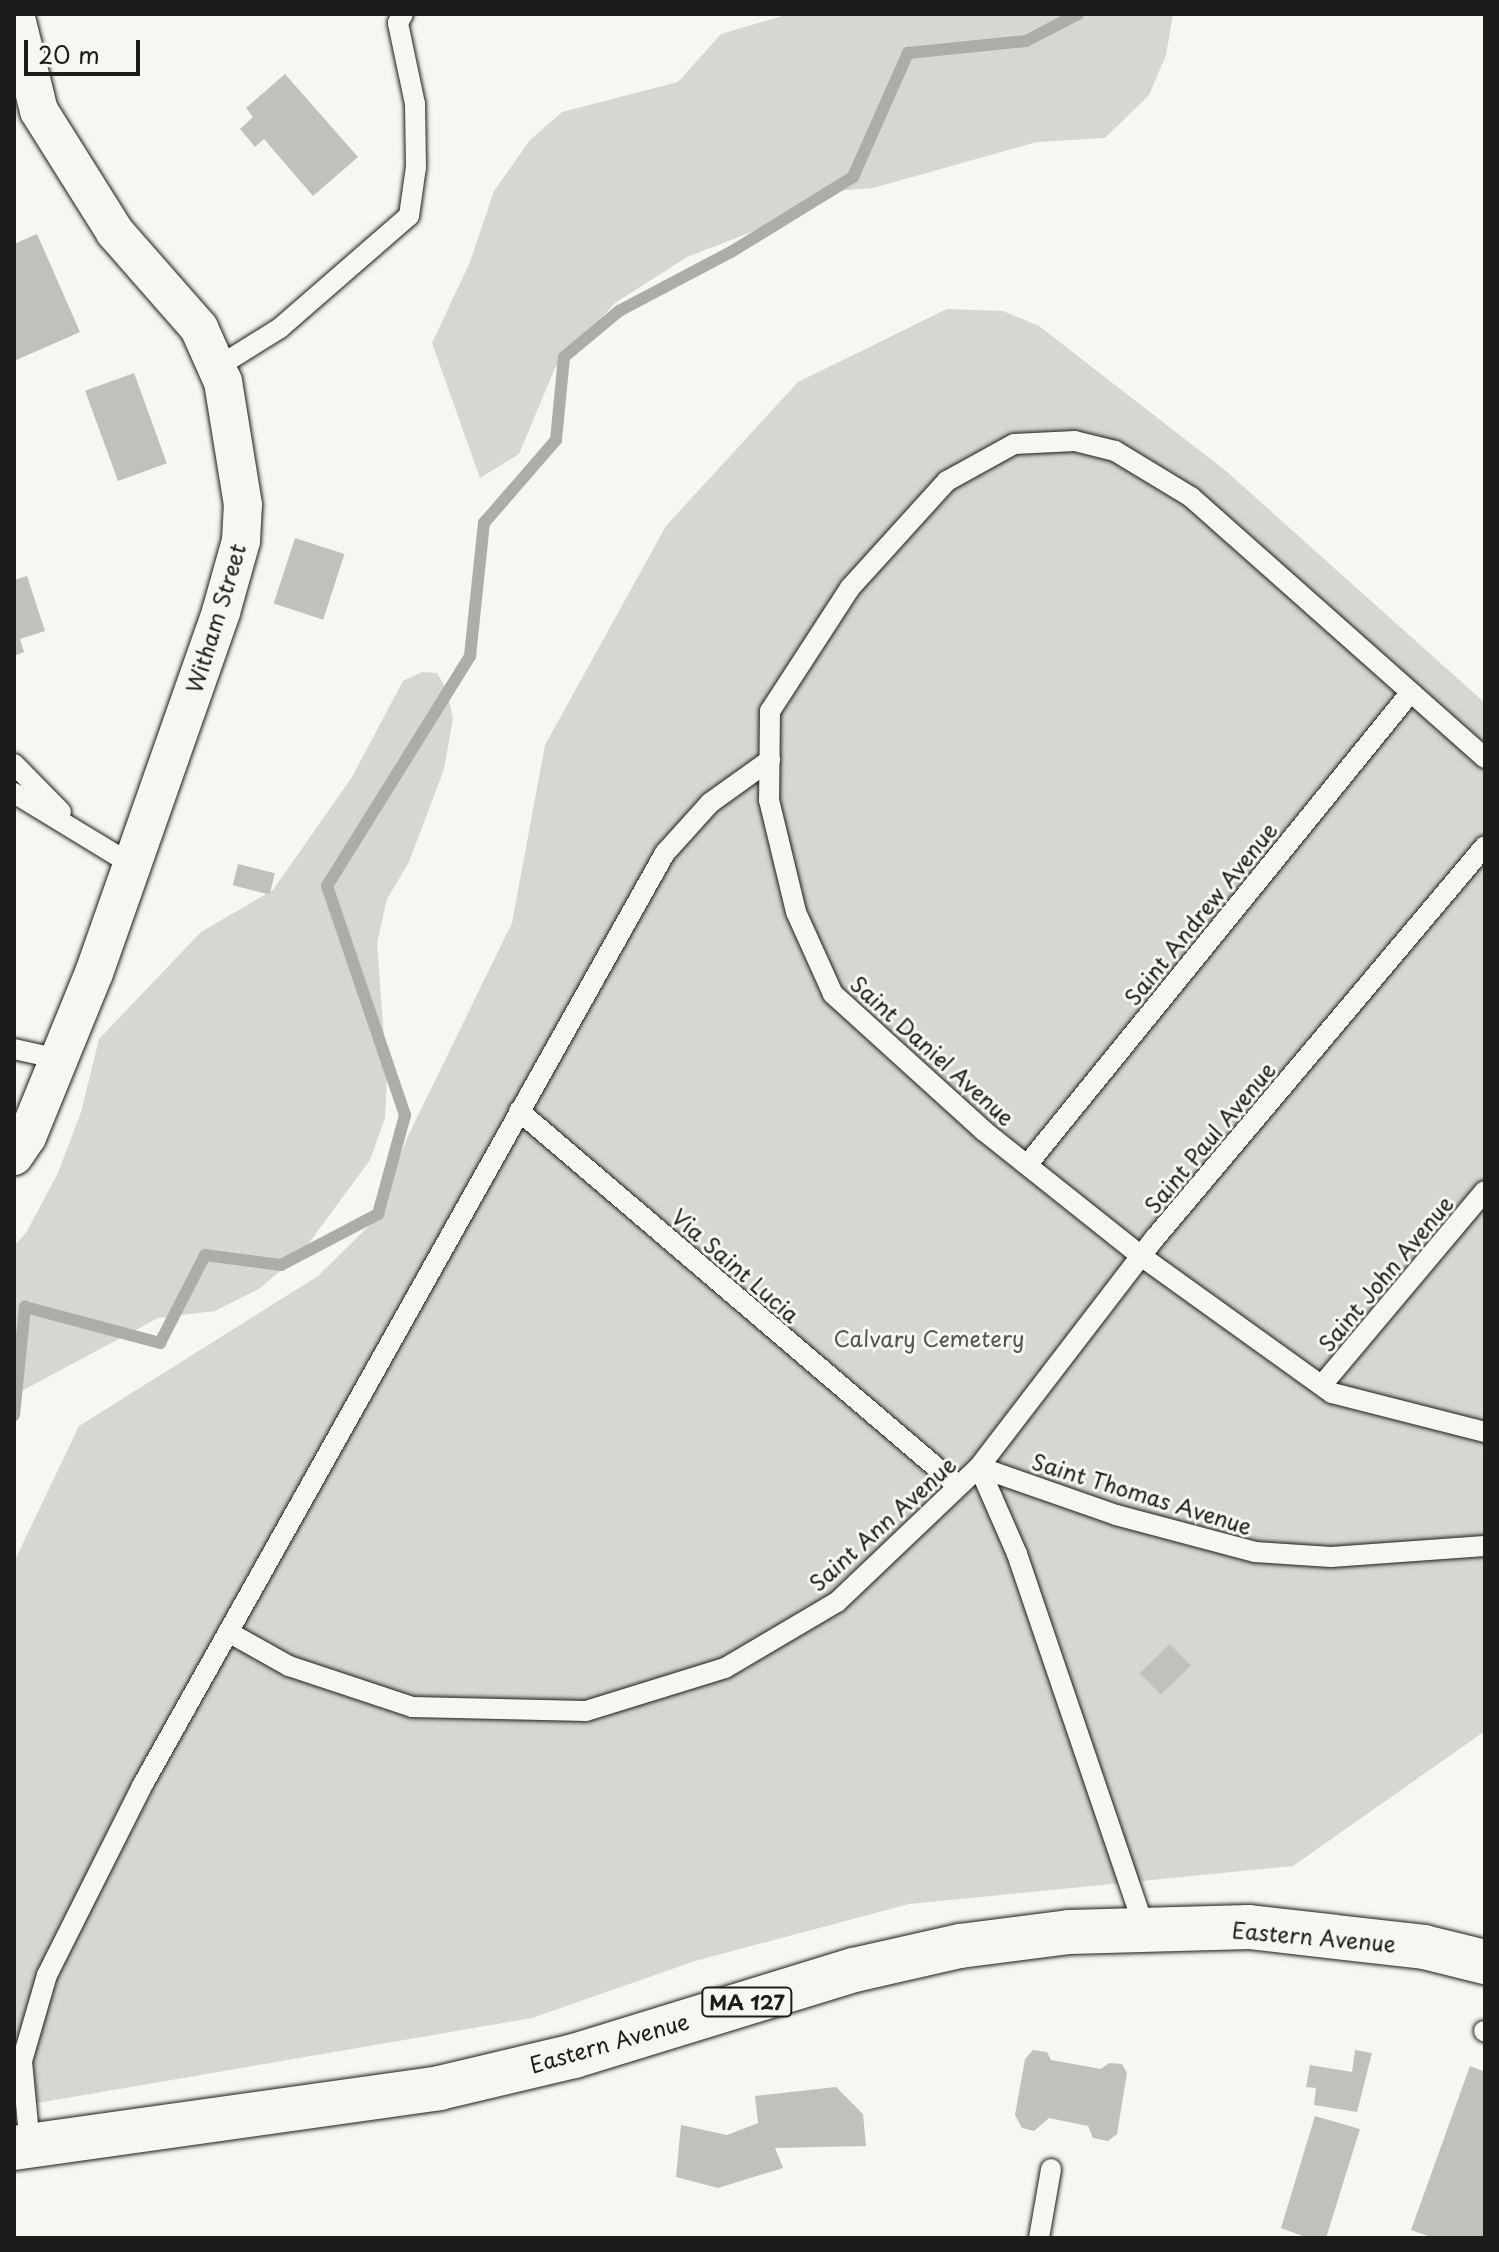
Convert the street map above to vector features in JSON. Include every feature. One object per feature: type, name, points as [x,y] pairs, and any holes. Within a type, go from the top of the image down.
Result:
[{"type":"main road","name":"Eastern Avenue","points":[[22,2147],[439,2088],[574,2056],[884,1963],[1038,1936],[1145,1929],[1249,1927],[1424,1947],[1485,1962]]},
{"type":"street","name":"Witham Street","points":[[14,1156],[59,1059],[221,612],[241,541],[235,437],[216,368],[199,328],[115,232],[39,111],[15,14]]},
{"type":"lane","points":[[216,368],[280,328],[409,216],[416,167],[415,104],[398,23],[403,14]]},
{"type":"lane","name":"Saint Daniel Avenue","points":[[1485,758],[1191,497],[1115,451],[1075,441],[1014,444],[947,481],[850,588],[770,711],[769,800],[796,912],[833,994],[1027,1165],[1141,1256],[1322,1385],[1421,1419],[1485,1432]]},
{"type":"lane","name":"Saint Andrew Avenue","points":[[1027,1165],[1411,692]]},
{"type":"lane","points":[[22,2147],[22,2061],[47,1975],[142,1786],[665,853],[710,803],[770,760]]},
{"type":"lane","points":[[14,764],[74,827]]},
{"type":"lane","points":[[14,793],[129,863]]},
{"type":"lane","name":"Saint Paul Avenue","points":[[979,1467],[1141,1256],[1485,846]]},
{"type":"lane","points":[[14,1049],[59,1059]]},
{"type":"lane","name":"Via Saint Lucia","points":[[519,1111],[958,1486]]},
{"type":"lane","name":"Saint John Avenue","points":[[1322,1385],[1485,1191]]},
{"type":"lane","points":[[979,1467],[1017,1554],[1145,1929]]},
{"type":"lane","name":"Saint Ann Avenue","points":[[230,1633],[289,1666],[412,1707],[586,1711],[725,1668],[837,1602],[979,1467]]},
{"type":"lane","name":"Saint Thomas Avenue","points":[[979,1467],[1116,1515],[1255,1552],[1331,1557],[1485,1546]]},
{"type":"lane","points":[[1039,2238],[1051,2169]]},
{"type":"green space","points":[[789,14],[1173,14],[1166,55],[1149,95],[1105,138],[1037,142],[873,188],[822,192],[754,231],[687,257],[615,303],[555,368],[519,454],[480,478],[432,343],[470,262],[494,191],[530,140],[562,112],[678,82],[721,34]]},
{"type":"green space","name":"Calvary Cemetery","points":[[947,309],[1003,311],[1039,326],[1226,471],[1485,703],[1485,1731],[1293,1866],[909,1904],[695,1961],[532,2018],[14,2107],[14,1562],[79,1426],[318,1276],[375,1220],[408,1136],[512,923],[545,745],[666,526],[798,382]]},
{"type":"green space","points":[[422,672],[437,673],[447,690],[453,719],[444,769],[409,862],[387,899],[377,943],[387,1078],[385,1118],[370,1160],[303,1251],[259,1289],[215,1311],[158,1318],[14,1395],[14,1246],[26,1233],[58,1173],[81,1112],[99,1039],[201,932],[273,890],[352,777],[403,681]]},
{"type":"building","points":[[285,74],[358,157],[313,196],[264,139],[255,147],[240,129],[253,117],[246,108]]},
{"type":"building","points":[[37,234],[80,332],[14,361],[14,244]]},
{"type":"building","points":[[134,373],[167,463],[118,481],[85,391]]},
{"type":"building","points":[[295,538],[344,554],[323,620],[274,604]]},
{"type":"building","points":[[27,576],[45,631],[20,639],[24,652],[14,656],[14,580]]},
{"type":"building","points":[[238,864],[275,873],[270,895],[233,885]]},
{"type":"building","points":[[1170,1644],[1191,1666],[1161,1695],[1140,1673]]},
{"type":"building","points":[[1033,2050],[1047,2052],[1051,2060],[1101,2069],[1109,2063],[1122,2064],[1127,2073],[1117,2134],[1108,2141],[1093,2138],[1088,2126],[1049,2118],[1034,2131],[1022,2128],[1015,2115],[1025,2059]]},
{"type":"building","points":[[1355,2050],[1372,2053],[1357,2112],[1314,2105],[1316,2088],[1306,2087],[1310,2065],[1352,2072]]},
{"type":"building","points":[[1470,2066],[1485,2072],[1485,2238],[1434,2238],[1411,2230]]},
{"type":"building","points":[[836,2087],[863,2114],[866,2146],[775,2148],[783,2168],[718,2188],[676,2177],[681,2125],[727,2135],[758,2123],[755,2096]]},
{"type":"building","points":[[1315,2116],[1360,2129],[1326,2238],[1308,2238],[1281,2228]]},
{"type":"waterway","points":[[14,1415],[25,1307],[160,1343],[205,1255],[281,1265],[378,1214],[405,1115],[327,886],[470,656],[484,523],[556,440],[564,357],[619,311],[731,252],[853,177],[908,53],[1026,41],[1078,14]]}]
